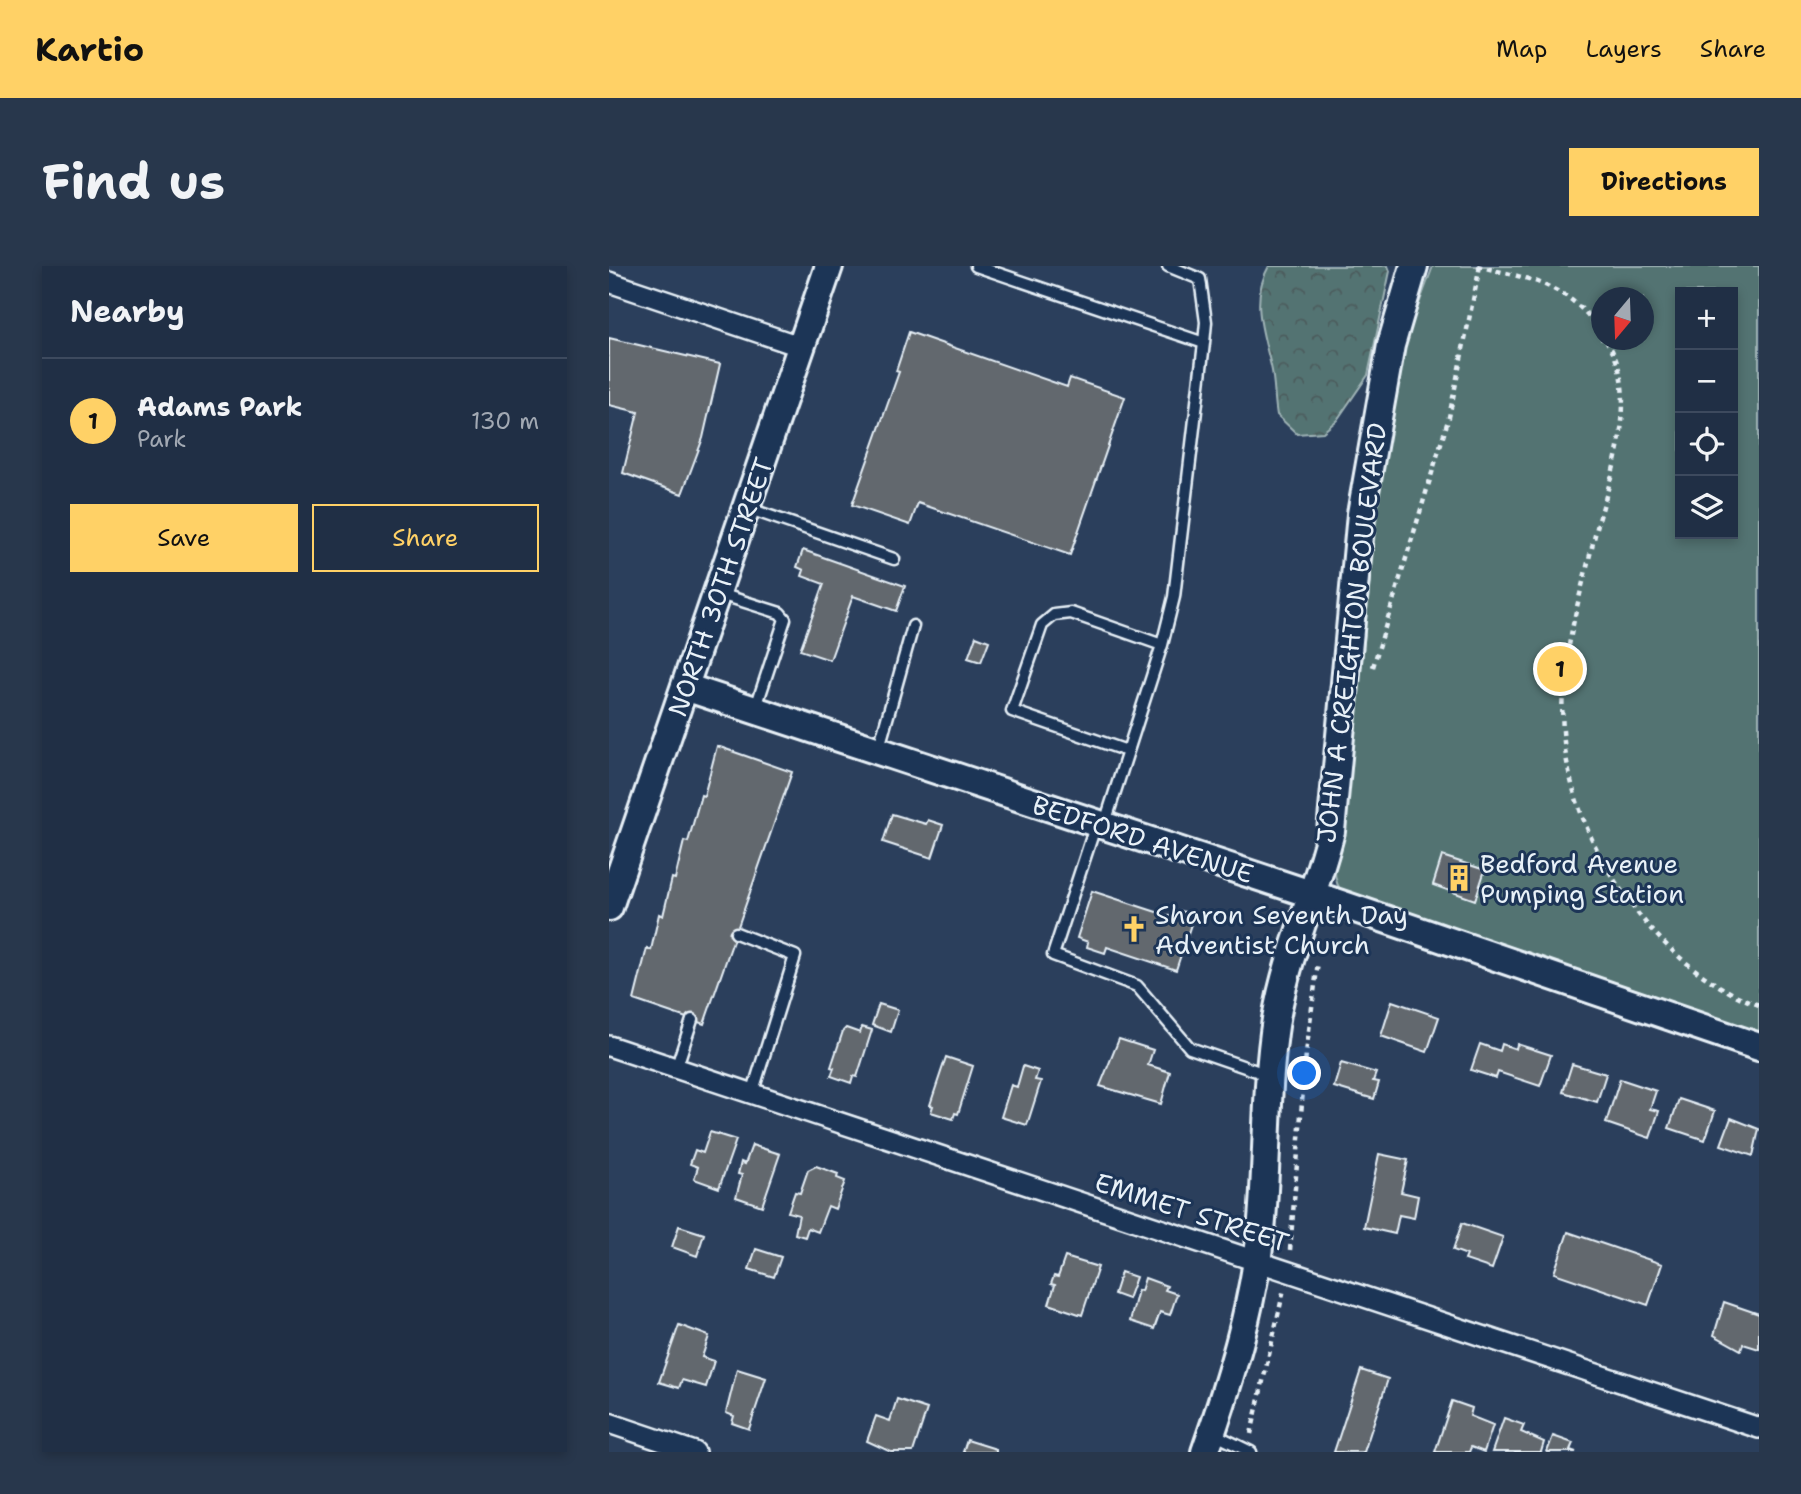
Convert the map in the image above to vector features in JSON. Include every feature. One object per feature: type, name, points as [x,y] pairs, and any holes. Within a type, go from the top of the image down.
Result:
[{"type":"street","name":"NORTH 30TH STREET","points":[[609,907],[618,854],[685,687],[829,266]]},
{"type":"street","name":"JOHN A CREIGHTON BOULEVARD","points":[[1208,1443],[1237,1351],[1257,1261],[1270,1076],[1289,957],[1324,861],[1335,807],[1361,514],[1391,345],[1414,266]]},
{"type":"street","points":[[609,282],[802,347]]},
{"type":"street","name":"BEDFORD AVENUE","points":[[685,687],[1311,894],[1759,1047]]},
{"type":"street","name":"EMMET STREET","points":[[609,1046],[1759,1428]]},
{"type":"street","points":[[609,1423],[695,1452]]},
{"type":"lane","points":[[976,266],[1204,344]]},
{"type":"lane","points":[[1168,266],[1200,279],[1206,322],[1174,597],[1162,645],[1127,751],[1053,955],[1137,986],[1190,1048],[1270,1076]]},
{"type":"lane","points":[[747,508],[894,559]]},
{"type":"lane","points":[[717,593],[780,613],[785,619],[755,711]]},
{"type":"lane","points":[[1127,751],[1012,711],[1042,625],[1054,615],[1070,613],[1162,645]]},
{"type":"lane","points":[[878,752],[913,626]]},
{"type":"lane","points":[[736,933],[795,956],[752,1094]]},
{"type":"lane","points":[[676,1069],[692,1020]]},
{"type":"lane","points":[[1208,1443],[1249,1451]]},
{"type":"path","points":[[1372,671],[1449,417],[1479,266],[1526,276],[1555,288],[1591,320]]},
{"type":"path","points":[[1613,350],[1622,385],[1621,427],[1575,612],[1565,671],[1562,720],[1571,788],[1602,860],[1644,922],[1671,950],[1719,985],[1759,1005]]},
{"type":"path","points":[[1249,1451],[1288,1270],[1306,1053],[1319,956]]},
{"type":"green space","points":[[1269,266],[1388,266],[1390,271],[1368,375],[1337,420],[1323,432],[1297,434],[1277,415],[1259,303],[1263,278]]},
{"type":"green space","points":[[1433,266],[1759,266],[1759,1033],[1344,894],[1338,886],[1335,863],[1347,803],[1354,747],[1383,467],[1402,356]]},
{"type":"building","points":[[909,332],[1067,387],[1070,378],[1125,397],[1070,555],[918,503],[910,525],[852,505],[899,372],[896,371]]},
{"type":"building","points":[[609,338],[720,364],[703,438],[682,494],[623,473],[638,412],[609,405]]},
{"type":"building","points":[[803,550],[905,586],[896,611],[853,596],[830,660],[800,650],[824,584],[802,576],[804,570],[797,567]]},
{"type":"building","points":[[976,636],[989,641],[981,662],[968,658]]},
{"type":"building","points":[[717,746],[792,772],[704,1024],[634,1000],[647,948],[651,950],[659,914],[663,916],[672,878],[675,879],[684,841],[688,842],[701,795],[704,796]]},
{"type":"building","points":[[892,814],[926,824],[928,820],[943,825],[932,858],[883,842]]},
{"type":"building","name":"Bedford Avenue Pumping Station","points":[[1442,856],[1485,870],[1475,900],[1433,885]]},
{"type":"building","points":[[1092,891],[1175,918],[1178,910],[1194,915],[1176,970],[1107,947],[1105,953],[1087,947],[1088,942],[1077,938]]},
{"type":"building","points":[[1392,1001],[1439,1017],[1427,1052],[1381,1036]]},
{"type":"building","points":[[879,1004],[898,1010],[891,1032],[872,1025]]},
{"type":"building","points":[[862,1027],[872,1030],[857,1077],[853,1076],[851,1083],[831,1076],[834,1068],[831,1067],[843,1031],[846,1028],[860,1033]]},
{"type":"building","points":[[1119,1039],[1153,1050],[1148,1065],[1170,1072],[1161,1104],[1100,1086]]},
{"type":"building","points":[[1480,1044],[1500,1051],[1502,1044],[1516,1049],[1517,1044],[1551,1055],[1540,1086],[1498,1072],[1496,1078],[1471,1070]]},
{"type":"building","points":[[946,1057],[973,1066],[958,1114],[955,1113],[953,1119],[931,1112],[933,1106],[930,1105]]},
{"type":"building","points":[[1341,1063],[1376,1073],[1373,1081],[1379,1082],[1374,1099],[1334,1087]]},
{"type":"building","points":[[1572,1064],[1606,1074],[1597,1102],[1563,1092]]},
{"type":"building","points":[[1023,1066],[1038,1071],[1035,1080],[1041,1081],[1027,1125],[1001,1117],[1011,1085],[1017,1087]]},
{"type":"building","points":[[1620,1079],[1656,1091],[1650,1109],[1659,1111],[1650,1138],[1606,1123]]},
{"type":"building","points":[[1679,1099],[1715,1111],[1705,1140],[1669,1128]]},
{"type":"building","points":[[1731,1118],[1759,1129],[1753,1156],[1721,1145]]},
{"type":"building","points":[[710,1132],[736,1140],[719,1188],[694,1179],[698,1167],[690,1164],[695,1150],[703,1153]]},
{"type":"building","points":[[752,1145],[780,1154],[762,1206],[736,1197],[742,1175],[738,1174],[741,1162],[745,1164]]},
{"type":"building","points":[[1379,1154],[1408,1160],[1401,1192],[1418,1196],[1414,1218],[1399,1215],[1395,1234],[1364,1227]]},
{"type":"building","points":[[816,1166],[838,1174],[837,1178],[845,1181],[835,1209],[828,1206],[818,1232],[808,1228],[805,1237],[795,1234],[799,1215],[788,1212],[795,1192],[800,1193],[808,1170]]},
{"type":"building","points":[[1462,1223],[1503,1237],[1492,1269],[1465,1260],[1467,1255],[1453,1250]]},
{"type":"building","points":[[679,1226],[704,1234],[697,1256],[672,1247]]},
{"type":"building","points":[[1568,1232],[1662,1264],[1648,1305],[1554,1273]]},
{"type":"building","points":[[756,1249],[781,1257],[774,1277],[749,1269]]},
{"type":"building","points":[[1065,1257],[1098,1267],[1082,1315],[1049,1304],[1055,1285],[1051,1284],[1054,1276],[1058,1277]]},
{"type":"building","points":[[1121,1272],[1136,1277],[1128,1299],[1114,1294]]},
{"type":"building","points":[[1145,1278],[1167,1286],[1165,1290],[1177,1294],[1170,1315],[1160,1312],[1154,1329],[1130,1321],[1138,1290],[1141,1291]]},
{"type":"building","points":[[1724,1302],[1759,1314],[1759,1349],[1743,1344],[1741,1350],[1714,1335]]},
{"type":"building","points":[[679,1325],[709,1336],[702,1357],[714,1361],[706,1387],[682,1380],[679,1388],[659,1382]]},
{"type":"building","points":[[737,1369],[766,1378],[749,1429],[732,1423],[734,1416],[726,1413]]},
{"type":"building","points":[[1361,1370],[1388,1379],[1364,1452],[1334,1452]]},
{"type":"building","points":[[897,1399],[927,1409],[913,1452],[891,1452],[867,1441],[876,1416],[890,1421]]},
{"type":"building","points":[[1452,1401],[1472,1408],[1470,1416],[1493,1425],[1484,1452],[1471,1447],[1469,1452],[1435,1452]]},
{"type":"building","points":[[1504,1418],[1524,1425],[1521,1432],[1544,1442],[1541,1452],[1492,1452]]},
{"type":"building","points":[[1553,1436],[1573,1443],[1570,1450],[1576,1452],[1547,1452]]},
{"type":"building","points":[[967,1440],[996,1449],[996,1452],[963,1452]]},
{"type":"place","name":"Adams Park","points":[[1560,669]]},
{"type":"place","name":"Bedford Avenue Pumping Station","points":[[1459,878]]},
{"type":"place","name":"Sharon Seventh Day Adventist Church","points":[[1134,929]]}]
